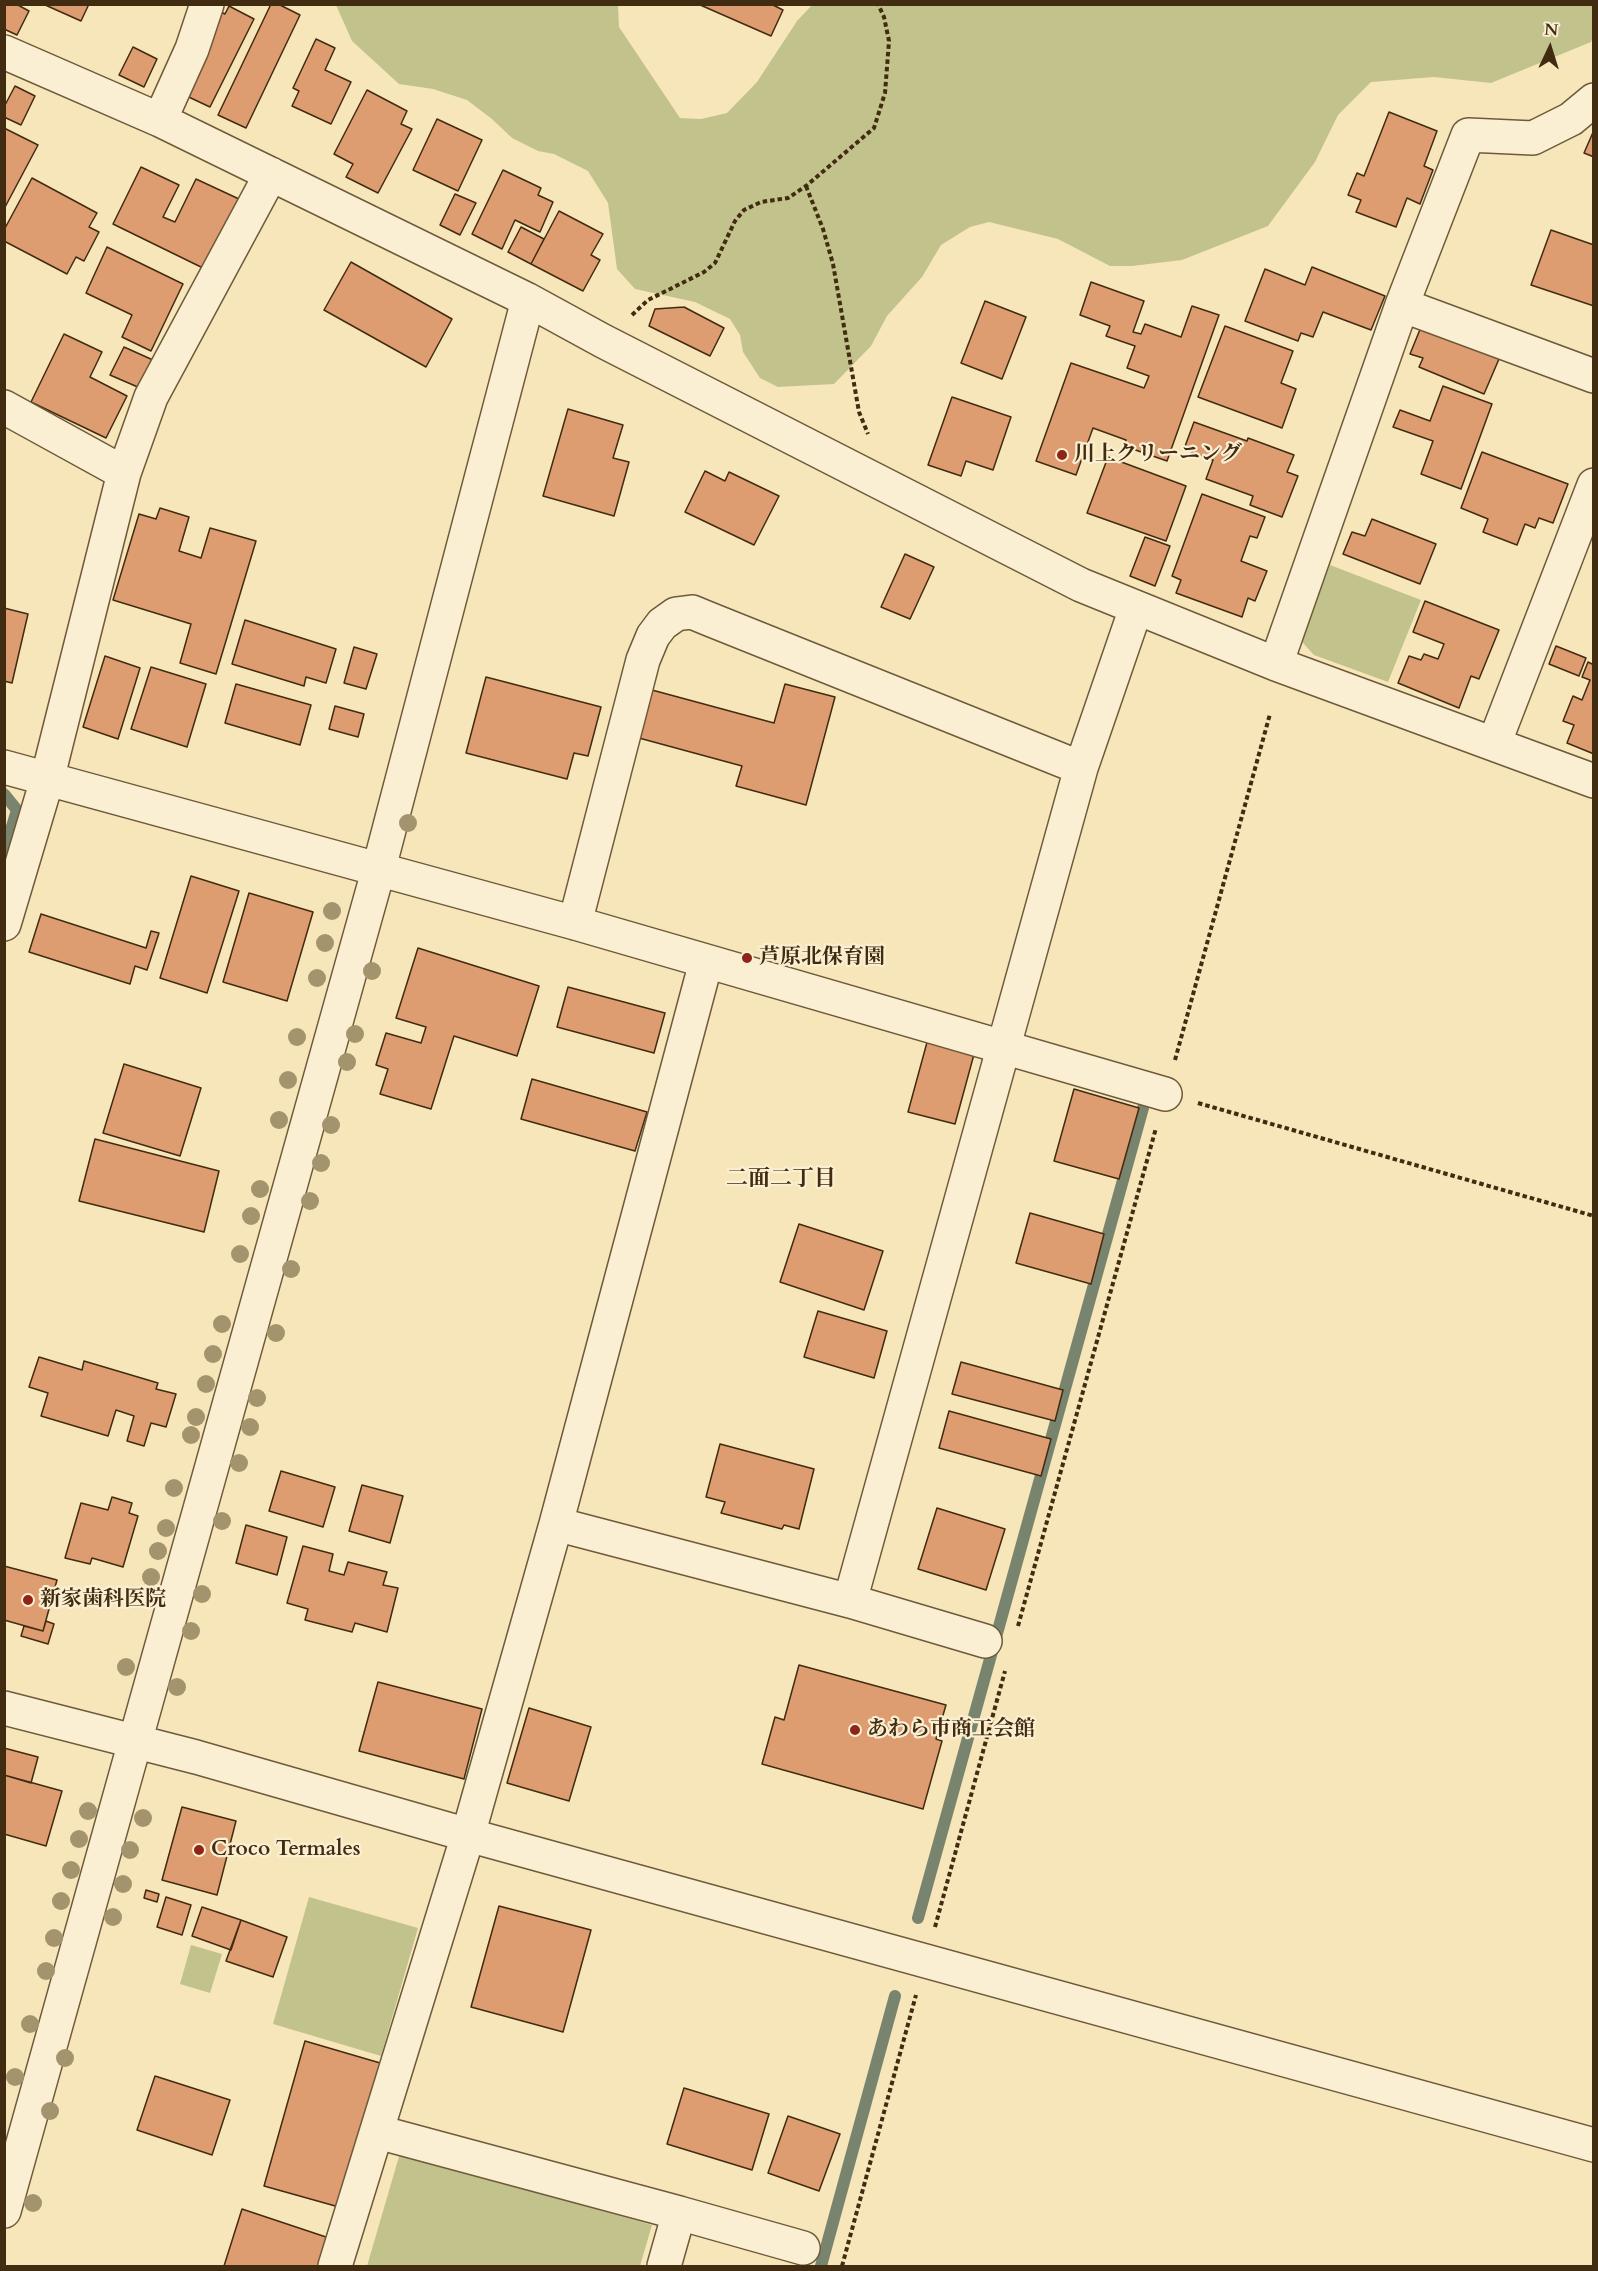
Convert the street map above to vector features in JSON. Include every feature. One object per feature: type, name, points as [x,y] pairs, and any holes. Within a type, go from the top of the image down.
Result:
[{"type":"street","points":[[160,120],[192,49],[207,4]]},
{"type":"street","points":[[4,52],[160,120],[528,300],[603,341],[1081,585],[1276,664],[1593,781]]},
{"type":"street","points":[[1276,664],[1402,304],[1468,135],[1533,138],[1571,119],[1593,100]]},
{"type":"street","points":[[4,924],[47,780],[124,473],[151,397],[271,174]]},
{"type":"street","points":[[4,2211],[379,868],[528,300]]},
{"type":"street","points":[[1402,304],[1593,376]]},
{"type":"street","points":[[4,407],[124,473]]},
{"type":"street","points":[[1494,744],[1593,485]]},
{"type":"street","points":[[850,1601],[1081,768],[1136,608]]},
{"type":"street","points":[[574,923],[642,660],[653,636],[662,624],[676,614],[692,612],[1081,768]]},
{"type":"street","points":[[4,767],[379,868],[1165,1094]]},
{"type":"street","points":[[335,2266],[468,1835],[556,1524],[706,962]]},
{"type":"street","points":[[556,1524],[850,1601],[1003,1646]]},
{"type":"street","points":[[4,1708],[207,1760],[468,1835],[1593,2145]]},
{"type":"street","points":[[378,2132],[803,2248]]},
{"type":"street","points":[[664,2266],[680,2213]]},
{"type":"path","points":[[603,341],[648,300],[704,272],[715,263],[735,221],[744,210],[761,202],[788,198],[806,186],[874,128],[885,93],[889,41],[884,17],[878,4]]},
{"type":"path","points":[[806,186],[823,229],[833,264],[859,412],[887,485]]},
{"type":"path","points":[[842,2266],[926,1960],[1003,1646],[1165,1094],[1269,714]]},
{"type":"path","points":[[1165,1094],[1593,1216]]},
{"type":"green space","points":[[1593,4],[1591,42],[1491,83],[1434,77],[1371,82],[1338,115],[1315,162],[1268,226],[1182,260],[1132,266],[1110,266],[1058,239],[989,222],[970,227],[941,245],[922,277],[887,316],[871,346],[834,384],[778,387],[760,378],[743,352],[740,335],[730,319],[695,302],[635,289],[617,269],[608,203],[588,171],[554,154],[538,151],[512,138],[467,100],[433,89],[399,84],[352,41],[336,5],[618,5],[619,27],[680,118],[701,119],[727,113],[757,82],[797,21],[812,5]]},
{"type":"green space","points":[[1330,565],[1421,600],[1388,682],[1314,655],[1303,643],[1302,635]]},
{"type":"green space","points":[[309,1897],[418,1928],[381,2056],[273,2024]]},
{"type":"green space","points":[[191,1945],[222,1954],[210,1993],[180,1984]]},
{"type":"green space","points":[[400,2153],[652,2225],[640,2266],[367,2266]]},
{"type":"building","points":[[4,4],[16,4],[29,11],[17,35],[4,29]]},
{"type":"building","points":[[43,4],[89,4],[81,21]]},
{"type":"building","points":[[271,4],[278,4],[300,15],[246,128],[218,115]]},
{"type":"building","points":[[698,4],[771,4],[783,10],[771,36]]},
{"type":"building","points":[[229,6],[254,19],[210,107],[178,92],[219,11],[225,14]]},
{"type":"building","points":[[316,39],[335,48],[325,70],[351,82],[331,124],[292,106],[299,91],[293,88]]},
{"type":"building","points":[[133,47],[157,59],[144,87],[119,75]]},
{"type":"building","points":[[15,86],[35,96],[21,125],[4,117],[4,107]]},
{"type":"building","points":[[367,90],[407,111],[401,124],[412,129],[378,193],[346,177],[353,164],[334,154]]},
{"type":"building","points":[[1389,112],[1437,131],[1424,166],[1433,170],[1420,204],[1407,198],[1396,227],[1356,212],[1361,200],[1348,195],[1357,173],[1364,176]]},
{"type":"building","points":[[437,119],[482,140],[458,191],[413,170]]},
{"type":"building","points":[[4,128],[38,145],[4,209]]},
{"type":"building","points":[[1594,130],[1594,157],[1584,153]]},
{"type":"building","points":[[141,167],[179,185],[163,217],[175,222],[196,179],[239,199],[205,269],[113,224]]},
{"type":"building","points":[[503,170],[541,188],[538,195],[553,202],[540,232],[515,220],[502,249],[472,234]]},
{"type":"building","points":[[32,178],[97,213],[89,227],[99,232],[84,261],[76,257],[67,274],[4,241],[4,230]]},
{"type":"building","points":[[455,194],[476,203],[460,235],[440,225]]},
{"type":"building","points":[[559,211],[603,234],[591,255],[600,260],[583,291],[531,264]]},
{"type":"building","points":[[521,227],[544,239],[531,264],[508,252]]},
{"type":"building","points":[[1551,230],[1594,245],[1594,306],[1531,285]]},
{"type":"building","points":[[107,247],[183,284],[151,351],[122,337],[132,315],[86,293]]},
{"type":"building","points":[[351,262],[452,319],[426,367],[324,310]]},
{"type":"building","points":[[1312,267],[1385,296],[1371,330],[1323,312],[1313,337],[1301,333],[1298,341],[1245,321],[1265,269],[1305,285]]},
{"type":"building","points":[[1091,282],[1144,301],[1133,332],[1141,334],[1145,324],[1181,337],[1192,306],[1219,315],[1167,461],[1124,446],[1126,440],[1093,428],[1076,475],[1036,461],[1071,363],[1144,388],[1149,376],[1127,368],[1135,346],[1106,336],[1110,326],[1080,315]]},
{"type":"building","points":[[985,301],[1026,317],[1002,379],[961,363]]},
{"type":"building","points":[[684,307],[724,328],[710,356],[649,326],[655,309]]},
{"type":"building","points":[[1225,326],[1293,351],[1281,383],[1296,389],[1282,428],[1198,397]]},
{"type":"building","points":[[1421,327],[1499,359],[1484,394],[1419,367],[1423,358],[1410,354]]},
{"type":"building","points":[[64,334],[102,352],[90,377],[127,396],[106,438],[31,402]]},
{"type":"building","points":[[124,347],[153,360],[140,388],[110,375]]},
{"type":"building","points":[[1443,386],[1492,404],[1461,489],[1421,474],[1433,441],[1393,427],[1400,410],[1430,421]]},
{"type":"building","points":[[952,397],[1011,417],[993,470],[966,461],[961,476],[928,465]]},
{"type":"building","points":[[568,409],[623,425],[613,458],[629,462],[614,516],[543,496]]},
{"type":"building","points":[[1194,422],[1294,455],[1287,472],[1298,476],[1282,517],[1250,505],[1253,496],[1206,479],[1213,460],[1184,449]]},
{"type":"building","points":[[1482,452],[1568,484],[1553,523],[1539,518],[1535,528],[1525,524],[1517,545],[1483,532],[1488,519],[1461,508]]},
{"type":"building","points":[[1108,457],[1186,486],[1166,541],[1087,513]]},
{"type":"building","points":[[705,471],[725,481],[729,472],[779,496],[754,545],[685,512]]},
{"type":"building","points":[[1202,494],[1265,517],[1257,538],[1250,536],[1241,561],[1267,571],[1255,601],[1248,598],[1242,617],[1176,593],[1181,580],[1172,576]]},
{"type":"building","points":[[160,508],[189,517],[179,551],[201,558],[210,528],[256,541],[216,674],[180,663],[191,624],[113,600],[139,514],[156,519]]},
{"type":"building","points":[[1372,519],[1436,544],[1420,584],[1343,554],[1352,532],[1365,536]]},
{"type":"building","points":[[1145,537],[1170,546],[1155,586],[1130,576]]},
{"type":"building","points":[[905,554],[934,567],[910,619],[881,607]]},
{"type":"building","points":[[1425,601],[1499,630],[1479,679],[1471,676],[1459,708],[1398,683],[1409,656],[1421,660],[1424,654],[1438,659],[1444,644],[1413,632]]},
{"type":"building","points":[[4,608],[28,614],[12,683],[4,681]]},
{"type":"building","points":[[245,620],[336,649],[326,683],[306,677],[304,686],[232,664]]},
{"type":"building","points":[[1556,646],[1586,658],[1579,676],[1549,664]]},
{"type":"building","points":[[354,647],[377,654],[366,689],[344,683]]},
{"type":"building","points":[[105,656],[140,668],[118,739],[83,727]]},
{"type":"building","points":[[1588,662],[1594,665],[1594,754],[1567,743],[1574,725],[1563,721],[1573,696],[1582,700],[1590,680],[1582,677]]},
{"type":"building","points":[[151,667],[206,684],[187,747],[131,729]]},
{"type":"building","points":[[486,677],[601,707],[588,756],[574,753],[567,779],[466,753]]},
{"type":"building","points":[[236,684],[311,705],[300,745],[225,723]]},
{"type":"building","points":[[785,684],[835,697],[806,805],[736,786],[742,766],[639,738],[652,690],[774,723]]},
{"type":"building","points":[[335,706],[364,714],[358,737],[329,729]]},
{"type":"building","points":[[191,876],[239,891],[207,993],[160,978]]},
{"type":"building","points":[[249,893],[313,912],[287,1001],[223,982]]},
{"type":"building","points":[[41,914],[146,948],[151,931],[159,933],[147,970],[135,966],[130,984],[29,952]]},
{"type":"building","points":[[418,948],[539,986],[517,1056],[454,1036],[431,1109],[380,1094],[388,1069],[376,1065],[386,1033],[421,1043],[426,1027],[396,1018]]},
{"type":"building","points":[[568,987],[665,1013],[654,1053],[557,1027]]},
{"type":"building","points":[[929,1035],[976,1047],[955,1124],[908,1112]]},
{"type":"building","points":[[124,1064],[201,1088],[180,1156],[103,1133]]},
{"type":"building","points":[[532,1079],[647,1112],[635,1151],[521,1119]]},
{"type":"building","points":[[1074,1089],[1139,1108],[1119,1179],[1054,1161]]},
{"type":"building","points":[[95,1139],[219,1171],[204,1232],[79,1201]]},
{"type":"building","points":[[1030,1213],[1104,1234],[1091,1284],[1016,1263]]},
{"type":"building","points":[[799,1224],[883,1251],[864,1310],[780,1282]]},
{"type":"building","points":[[818,1311],[887,1331],[874,1378],[804,1357]]},
{"type":"building","points":[[39,1357],[82,1370],[84,1361],[158,1383],[156,1389],[176,1394],[166,1427],[151,1423],[144,1446],[127,1441],[134,1416],[116,1410],[108,1436],[41,1416],[48,1393],[29,1387]]},
{"type":"building","points":[[961,1362],[1063,1390],[1055,1421],[952,1394]]},
{"type":"building","points":[[949,1411],[1051,1439],[1041,1476],[939,1448]]},
{"type":"building","points":[[720,1444],[814,1469],[799,1529],[784,1525],[782,1529],[721,1513],[725,1502],[706,1497]]},
{"type":"building","points":[[281,1471],[335,1487],[323,1527],[269,1511]]},
{"type":"building","points":[[362,1485],[403,1496],[390,1543],[349,1531]]},
{"type":"building","points":[[112,1497],[132,1503],[129,1513],[138,1516],[123,1567],[92,1558],[90,1564],[65,1558],[81,1503],[108,1510]]},
{"type":"building","points":[[937,1508],[1005,1529],[986,1590],[918,1569]]},
{"type":"building","points":[[246,1525],[287,1537],[277,1575],[236,1563]]},
{"type":"building","points":[[303,1546],[333,1554],[329,1571],[344,1575],[348,1562],[387,1572],[383,1585],[398,1588],[387,1632],[355,1623],[352,1632],[305,1620],[308,1609],[287,1603]]},
{"type":"building","name":"新家歯科医院","points":[[4,1566],[57,1580],[43,1631],[4,1620]]},
{"type":"building","points":[[46,1621],[54,1624],[48,1644],[21,1636],[24,1626],[43,1631]]},
{"type":"building","name":"あわら市商工会館","points":[[799,1665],[946,1705],[936,1739],[942,1741],[923,1809],[762,1764],[775,1717],[784,1720]]},
{"type":"building","points":[[378,1682],[482,1709],[464,1779],[359,1751]]},
{"type":"building","points":[[529,1708],[591,1727],[569,1801],[507,1783]]},
{"type":"building","points":[[4,1748],[38,1757],[31,1783],[4,1775]]},
{"type":"building","points":[[4,1775],[62,1791],[46,1846],[4,1834]]},
{"type":"building","name":"Croco Termales","points":[[182,1807],[236,1821],[217,1895],[162,1880]]},
{"type":"building","points":[[146,1890],[159,1894],[157,1902],[144,1898]]},
{"type":"building","points":[[166,1897],[191,1905],[182,1935],[157,1927]]},
{"type":"building","points":[[499,1906],[591,1930],[563,2032],[471,2007]]},
{"type":"building","points":[[202,1907],[241,1920],[231,1950],[192,1936]]},
{"type":"building","points":[[241,1920],[287,1937],[273,1977],[226,1961]]},
{"type":"building","points":[[305,2041],[387,2065],[346,2209],[264,2186]]},
{"type":"building","points":[[155,2076],[230,2100],[212,2155],[137,2130]]},
{"type":"building","points":[[684,2088],[769,2114],[752,2170],[667,2144]]},
{"type":"building","points":[[788,2116],[840,2134],[819,2191],[768,2173]]},
{"type":"building","points":[[242,2209],[335,2240],[327,2266],[224,2266]]},
{"type":"waterway","points":[[4,794],[17,810],[4,853]]},
{"type":"waterway","points":[[918,1918],[1143,1108]]},
{"type":"waterway","points":[[821,2266],[895,1996]]},
{"type":"place","name":"川上クリーニング","points":[[1062,455]]},
{"type":"place","name":"芦原北保育園","points":[[747,958]]},
{"type":"place","name":"新家歯科医院","points":[[28,1600]]},
{"type":"place","name":"あわら市商工会館","points":[[855,1730]]},
{"type":"place","name":"Croco Termales","points":[[199,1850]]},
{"type":"district","name":"二面二丁目","points":[[781,1180]]}]
